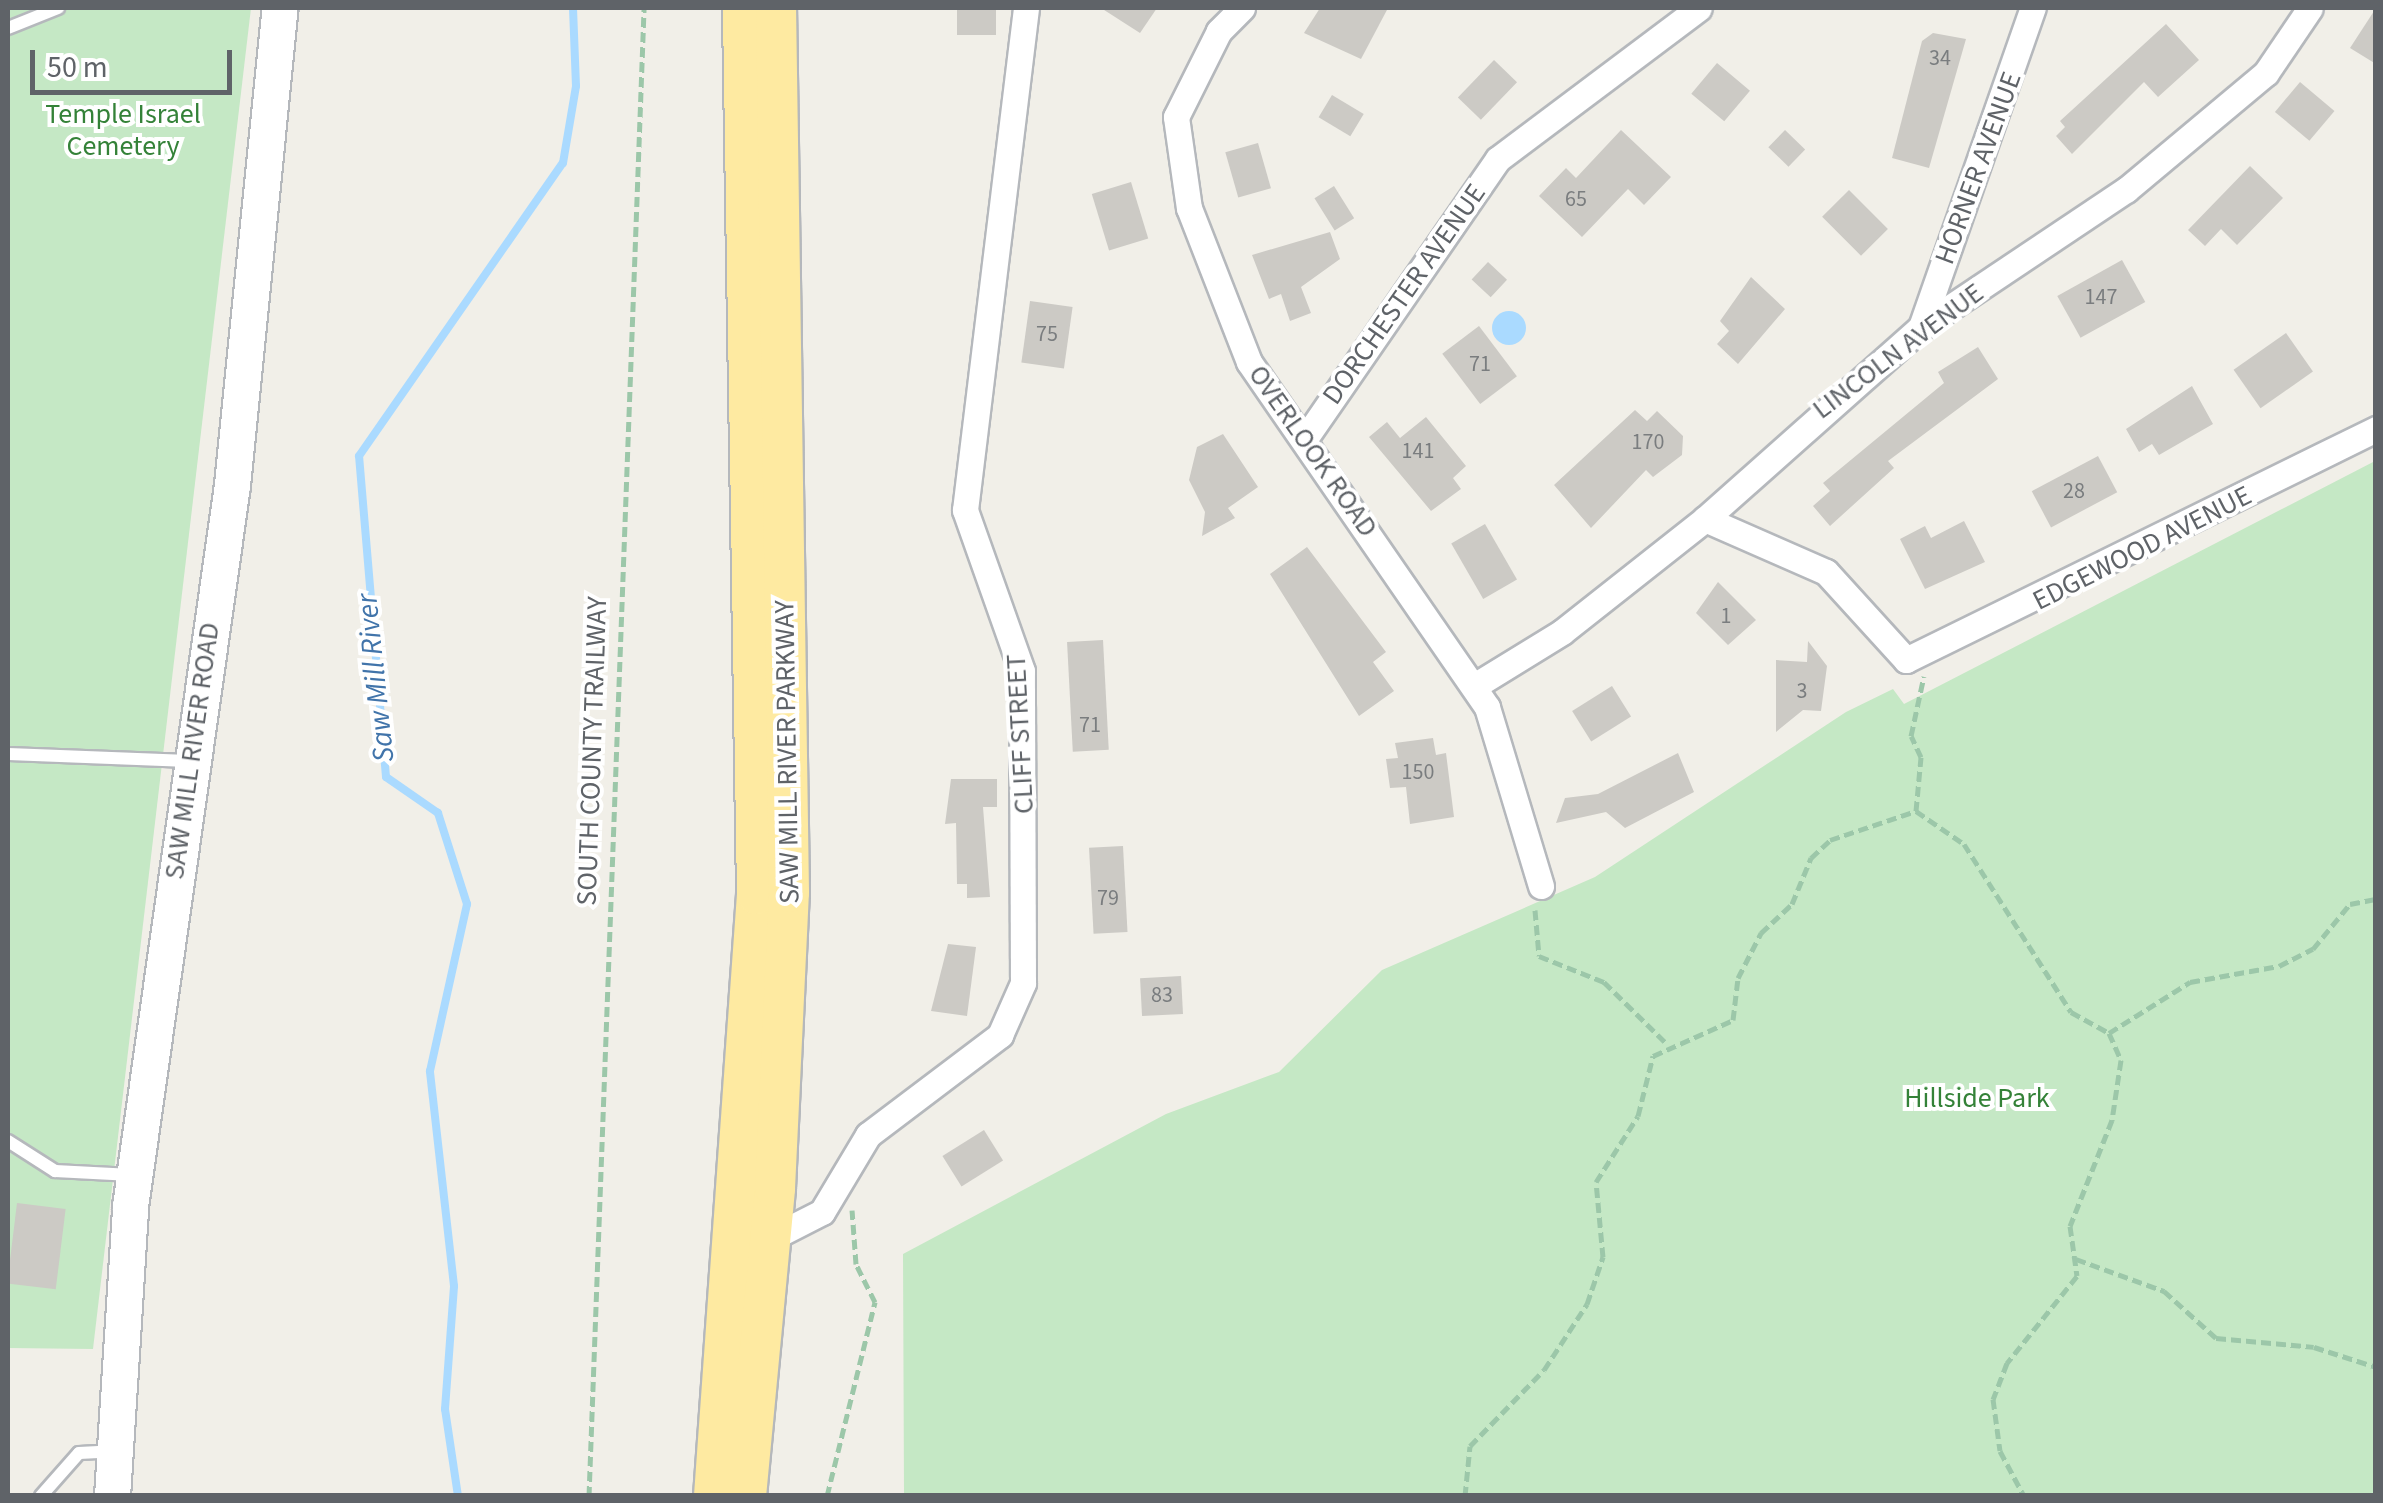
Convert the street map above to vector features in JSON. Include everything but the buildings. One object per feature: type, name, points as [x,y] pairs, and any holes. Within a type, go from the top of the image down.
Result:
[{"type":"highway","name":"SAW MILL RIVER PARKWAY","points":[[714,1496],[757,894],[744,8]]},
{"type":"highway","name":"SAW MILL RIVER PARKWAY","points":[[746,1496],[771,1238],[790,796],[776,8]]},
{"type":"main road","name":"SAW MILL RIVER ROAD","points":[[112,1496],[135,1176],[188,761],[232,485],[280,8]]},
{"type":"street","name":"CLIFF STREET","points":[[771,1238],[806,1224],[837,1192],[868,1135],[1000,1035],[1023,983],[1022,671],[965,510],[1026,8]]},
{"type":"street","name":"OVERLOOK ROAD","points":[[1242,8],[1191,78],[1174,152],[1249,362],[1476,685],[1542,886]]},
{"type":"street","name":"DORCHESTER AVENUE","points":[[1304,440],[1498,159],[1698,8]]},
{"type":"street","name":"HORNER AVENUE","points":[[1921,327],[2033,8]]},
{"type":"street","name":"LINCOLN AVENUE","points":[[1476,685],[1562,632],[1705,519],[1921,327],[2126,190],[2266,73],[2310,8]]},
{"type":"street","name":"EDGEWOOD AVENUE","points":[[1913,658],[2376,429]]},
{"type":"street","points":[[1705,519],[1826,572],[1913,658]]},
{"type":"lane","points":[[8,28],[58,8]]},
{"type":"lane","points":[[8,754],[188,761]]},
{"type":"lane","points":[[8,1142],[55,1171],[135,1176]]},
{"type":"lane","points":[[41,1496],[79,1453],[113,1451]]},
{"type":"path","name":"SOUTH COUNTY TRAILWAY","points":[[589,1496],[644,8]]},
{"type":"path","points":[[1913,658],[1923,709],[1910,736],[1921,757],[1916,811]]},
{"type":"path","points":[[1916,811],[1964,844],[2071,1012],[2109,1032],[2121,1060],[2112,1120],[2070,1226],[2076,1259],[2073,1286],[2007,1363],[1992,1399],[2000,1452],[2024,1496]]},
{"type":"path","points":[[1465,1496],[1470,1446],[1544,1370],[1588,1304],[1602,1257],[1596,1182],[1638,1116],[1653,1056],[1667,1044],[1733,1020],[1738,978],[1761,933],[1792,904],[1811,858],[1830,840],[1916,811]]},
{"type":"path","points":[[1542,886],[1539,956],[1604,982],[1667,1044]]},
{"type":"path","points":[[2109,1032],[2190,982],[2279,966],[2313,949],[2350,904],[2376,899]]},
{"type":"path","points":[[826,1496],[875,1302],[856,1264],[859,1218],[837,1192]]},
{"type":"path","points":[[2076,1259],[2164,1292],[2216,1338],[2314,1347],[2376,1367]]},
{"type":"green space","name":"Temple Israel Cemetery","points":[[8,8],[251,8],[93,1349],[8,1348]]},
{"type":"green space","name":"Hillside Park","points":[[2375,461],[2375,1495],[904,1495],[903,1254],[1166,1114],[1279,1072],[1382,970],[1595,877],[1846,712],[1893,689],[1904,704]]},
{"type":"water","points":[[1509,311],[1521,316],[1526,328],[1521,340],[1509,345],[1497,340],[1492,328],[1497,316]]},
{"type":"waterway","name":"Saw Mill River","points":[[458,1496],[445,1409],[454,1286],[430,1071],[467,904],[438,813],[386,777],[359,456],[563,163],[576,86],[573,8]]}]
